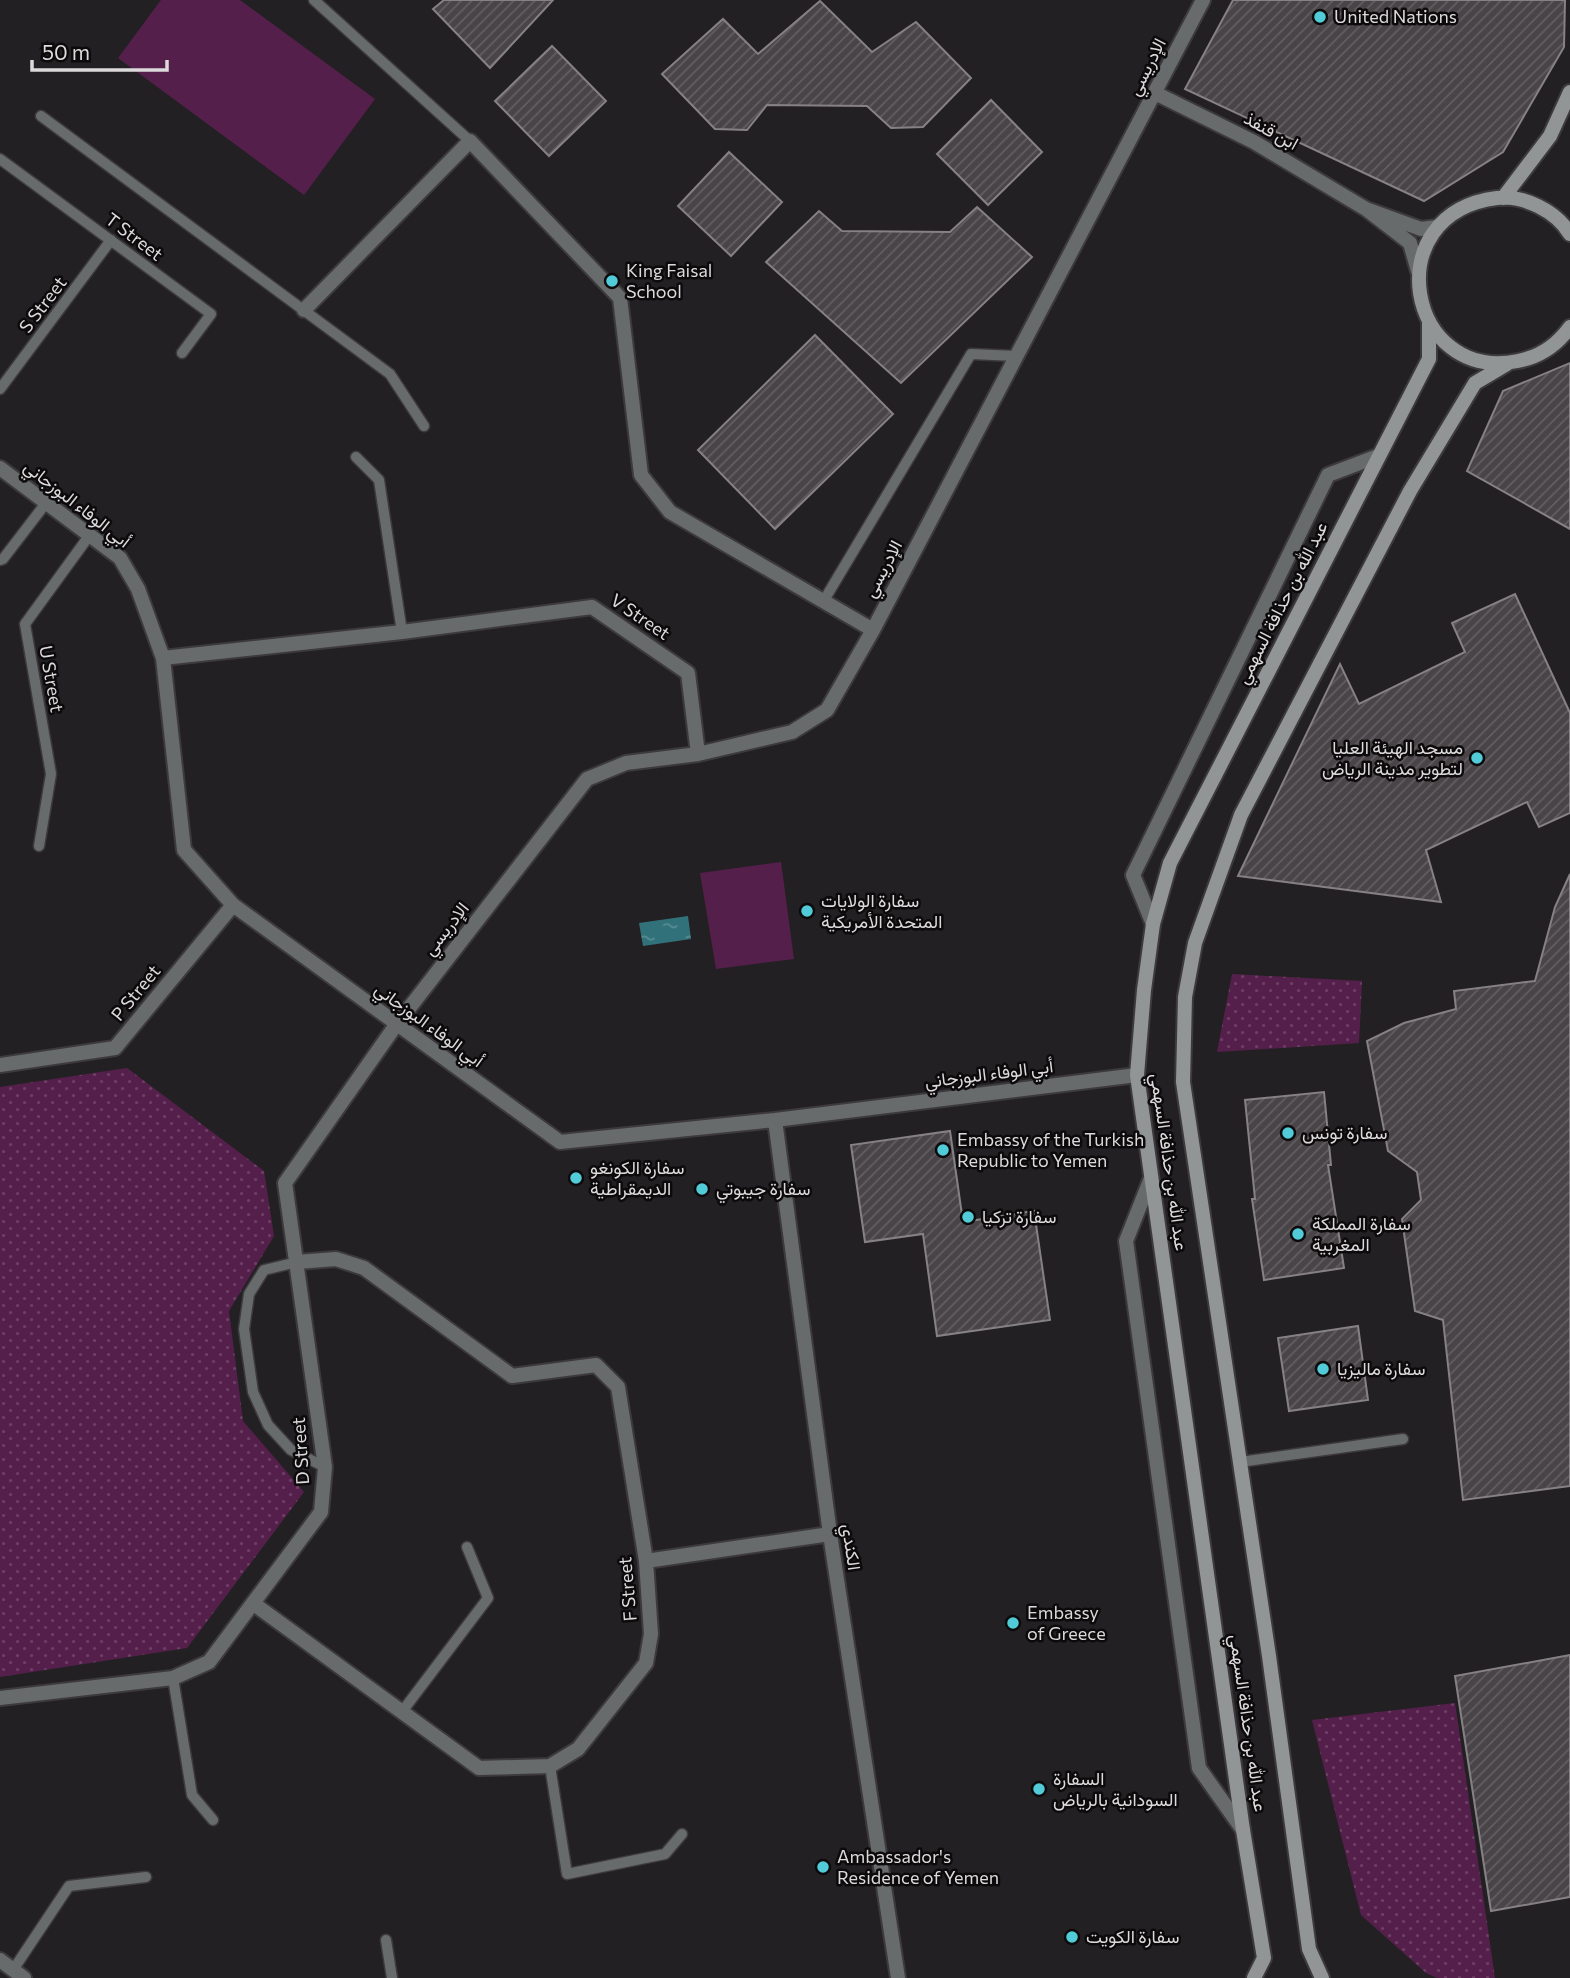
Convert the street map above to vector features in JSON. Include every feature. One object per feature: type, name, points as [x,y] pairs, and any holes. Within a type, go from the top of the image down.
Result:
[{"type":"street","name":"الإدريسي","points":[[396,1025],[587,779],[626,763],[698,754],[792,732],[827,710],[873,630],[1203,0]]},
{"type":"street","points":[[1503,198],[1550,136],[1570,92]]},
{"type":"street","name":"ابن قنفذ","points":[[1155,93],[1254,142],[1366,209]]},
{"type":"street","points":[[304,310],[470,141],[620,298],[641,475],[670,512],[873,630]]},
{"type":"street","points":[[1418,271],[1424,248],[1437,227],[1456,211],[1478,201],[1503,198],[1522,200],[1539,207],[1569,229]]},
{"type":"street","points":[[1366,209],[1421,229],[1437,227]]},
{"type":"street","points":[[1366,209],[1410,243],[1418,271],[1419,297],[1429,323],[1443,341],[1462,354],[1484,362],[1507,364],[1548,350],[1568,333]]},
{"type":"street","name":"عبد الله بن حذافة السهمي","points":[[1254,1978],[1264,1958],[1243,1830],[1137,1075],[1144,990],[1153,924],[1170,863],[1429,359],[1429,323]]},
{"type":"street","name":"عبد الله بن حذافة السهمي","points":[[1322,1978],[1308,1949],[1269,1656],[1184,1082],[1185,997],[1195,943],[1241,815],[1410,491],[1475,383],[1507,364]]},
{"type":"street","points":[[1153,924],[1133,874],[1328,475],[1378,456]]},
{"type":"street","name":"أبي الوفاء البوزجاني","points":[[0,468],[120,558],[138,589],[163,658],[184,850],[233,905],[560,1142],[775,1120],[1137,1075]]},
{"type":"street","name":"V Street","points":[[163,658],[402,632],[592,607],[688,673],[698,754]]},
{"type":"street","name":"P Street","points":[[0,1065],[115,1048],[233,905]]},
{"type":"street","name":"D Street","points":[[0,1698],[173,1678],[209,1662],[321,1512],[325,1467],[285,1183],[396,1025]]},
{"type":"street","name":"الكندي","points":[[775,1120],[830,1534],[898,1978]]},
{"type":"street","points":[[1152,1178],[1126,1241],[1199,1768],[1243,1830]]},
{"type":"street","name":"F Street","points":[[297,1262],[336,1259],[364,1268],[512,1376],[596,1365],[618,1387],[646,1561],[651,1634],[646,1662],[578,1749],[550,1766]]},
{"type":"street","points":[[646,1561],[830,1534]]},
{"type":"street","points":[[254,1604],[478,1768],[550,1766]]},
{"type":"street","points":[[0,1960],[18,1974]]},
{"type":"lane","points":[[314,0],[470,141]]},
{"type":"lane","points":[[41,116],[390,374],[424,426]]},
{"type":"lane","name":"T Street","points":[[0,159],[211,314],[182,353]]},
{"type":"lane","name":"S Street","points":[[0,389],[111,240]]},
{"type":"lane","points":[[823,602],[971,354],[1016,356]]},
{"type":"lane","points":[[356,457],[379,480],[402,632]]},
{"type":"lane","points":[[0,559],[3,559],[46,503]]},
{"type":"lane","name":"U Street","points":[[39,846],[51,774],[25,624],[89,536]]},
{"type":"lane","points":[[297,1262],[264,1270],[249,1294],[244,1329],[253,1392],[268,1425],[291,1450],[325,1467]]},
{"type":"lane","points":[[1240,1462],[1403,1438]]},
{"type":"lane","points":[[401,1713],[488,1598],[467,1547]]},
{"type":"lane","points":[[173,1678],[192,1795],[213,1820]]},
{"type":"lane","points":[[550,1766],[568,1874],[665,1854],[682,1833]]},
{"type":"lane","points":[[18,1974],[69,1886],[146,1877]]},
{"type":"lane","points":[[386,1940],[392,1978]]},
{"type":"shaded area","points":[[161,0],[240,0],[375,99],[304,195],[118,58]]},
{"type":"shaded area","points":[[781,862],[794,959],[716,969],[700,873]]},
{"type":"shaded area","points":[[1232,974],[1362,981],[1359,1043],[1217,1052]]},
{"type":"shaded area","points":[[127,1068],[264,1171],[274,1236],[229,1311],[243,1421],[304,1492],[187,1648],[0,1677],[0,1087]]},
{"type":"shaded area","points":[[1455,1703],[1495,1978],[1437,1978],[1426,1973],[1361,1915],[1312,1720]]},
{"type":"water","points":[[688,916],[691,939],[643,946],[639,923]]},
{"type":"building","points":[[444,0],[553,0],[490,68],[433,9]]},
{"type":"building","name":"United Nations","points":[[1233,0],[1565,0],[1564,47],[1503,152],[1424,201],[1185,89]]},
{"type":"building","points":[[820,1],[872,52],[916,22],[971,78],[923,127],[891,128],[867,106],[767,105],[747,130],[715,129],[662,74],[723,19],[758,54]]},
{"type":"building","points":[[552,46],[606,101],[549,156],[495,101]]},
{"type":"building","points":[[991,100],[1042,152],[988,205],[937,154]]},
{"type":"building","points":[[729,152],[782,202],[731,256],[678,206]]},
{"type":"building","points":[[977,207],[1032,257],[901,383],[766,262],[819,211],[842,231],[950,232]]},
{"type":"building","points":[[815,335],[893,414],[775,529],[698,450]]},
{"type":"building","points":[[1570,363],[1570,529],[1467,471],[1503,391]]},
{"type":"building","points":[[1515,594],[1570,713],[1570,813],[1539,827],[1527,802],[1426,850],[1441,902],[1238,876],[1340,664],[1359,704],[1465,652],[1452,623]]},
{"type":"building","points":[[1570,874],[1570,1486],[1463,1500],[1443,1320],[1415,1311],[1402,1219],[1421,1200],[1417,1172],[1388,1151],[1367,1041],[1404,1023],[1456,1009],[1454,991],[1535,981],[1555,907]]},
{"type":"building","points":[[1324,1092],[1331,1165],[1328,1165],[1344,1268],[1264,1280],[1252,1199],[1255,1199],[1245,1100]]},
{"type":"building","points":[[950,1131],[963,1222],[1034,1211],[1050,1320],[937,1336],[923,1234],[865,1242],[851,1145]]},
{"type":"building","name":"سفارة ماليزيا","points":[[1358,1326],[1368,1400],[1289,1411],[1278,1338]]},
{"type":"building","points":[[1570,1655],[1570,1897],[1491,1911],[1455,1676]]},
{"type":"place","name":"United Nations","points":[[1320,17]]},
{"type":"place","name":"King Faisal School","points":[[612,281]]},
{"type":"place","name":"مسجد الهيئة العليا لتطوير مدينة الرياض","points":[[1477,758]]},
{"type":"place","name":"سفارة الولايات المتحدة الأمريكية","points":[[807,911]]},
{"type":"place","name":"سفارة تونس","points":[[1288,1133]]},
{"type":"place","name":"Embassy of the Turkish Republic to Yemen","points":[[943,1150]]},
{"type":"place","name":"سفارة الكونغو الديمقراطية","points":[[576,1178]]},
{"type":"place","name":"سفارة جيبوتي","points":[[702,1189]]},
{"type":"place","name":"سفارة تركيا","points":[[968,1217]]},
{"type":"place","name":"سفارة المملكة المغربية","points":[[1298,1234]]},
{"type":"place","name":"سفارة ماليزيا","points":[[1323,1369]]},
{"type":"place","name":"Embassy of Greece","points":[[1013,1623]]},
{"type":"place","name":"السفارة السودانية بالرياض","points":[[1039,1789]]},
{"type":"place","name":"Ambassador's Residence of Yemen","points":[[823,1867]]},
{"type":"place","name":"سفارة الكويت","points":[[1072,1937]]}]
